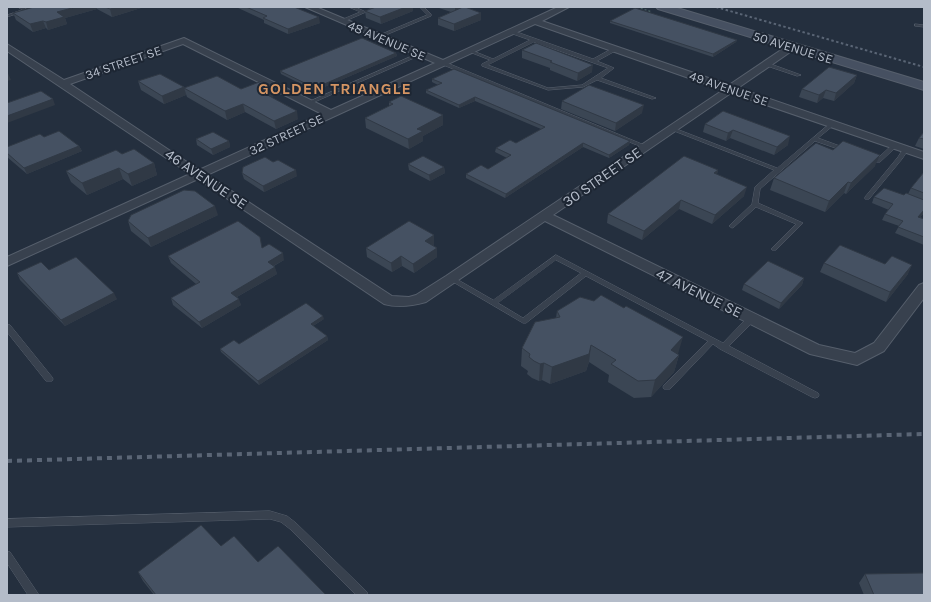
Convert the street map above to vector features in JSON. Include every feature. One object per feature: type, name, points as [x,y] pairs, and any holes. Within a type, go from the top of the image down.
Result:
[{"type":"street","name":"48 AVENUE SE","points":[[309,7],[443,63]]},
{"type":"street","name":"32 STREET SE","points":[[7,262],[566,7]]},
{"type":"street","name":"50 AVENUE SE","points":[[662,7],[924,86]]},
{"type":"street","name":"49 AVENUE SE","points":[[534,21],[924,156]]},
{"type":"street","name":"34 STREET SE","points":[[62,84],[184,41],[308,103]]},
{"type":"street","name":"30 STREET SE","points":[[408,302],[421,299],[793,46]]},
{"type":"street","name":"46 AVENUE SE","points":[[7,47],[389,301],[408,302]]},
{"type":"street","points":[[308,103],[330,114]]},
{"type":"street","name":"47 AVENUE SE","points":[[545,216],[815,350],[857,359],[879,347],[924,288]]},
{"type":"lane","points":[[7,16],[26,10],[20,7]]},
{"type":"lane","points":[[342,21],[364,12],[351,7]]},
{"type":"lane","points":[[379,36],[430,15],[422,7]]},
{"type":"lane","points":[[916,25],[924,26]]},
{"type":"lane","points":[[512,32],[612,68],[583,86],[548,89],[484,65],[534,40]]},
{"type":"lane","points":[[593,61],[615,49]]},
{"type":"lane","points":[[469,51],[493,60]]},
{"type":"lane","points":[[308,103],[421,54]]},
{"type":"lane","points":[[443,63],[646,147]]},
{"type":"lane","points":[[766,64],[798,75]]},
{"type":"lane","points":[[597,78],[654,98]]},
{"type":"lane","points":[[732,226],[755,204],[757,188],[832,124]]},
{"type":"lane","points":[[672,129],[778,170]]},
{"type":"lane","points":[[815,139],[852,152]]},
{"type":"lane","points":[[865,157],[878,161],[894,146]]},
{"type":"lane","points":[[867,198],[905,150]]},
{"type":"lane","points":[[877,186],[884,188]]},
{"type":"lane","points":[[755,204],[800,223],[774,249]]},
{"type":"lane","points":[[492,304],[556,257],[815,395]]},
{"type":"lane","points":[[451,279],[523,321],[585,273]]},
{"type":"lane","points":[[724,347],[751,318]]},
{"type":"lane","points":[[7,327],[49,379]]},
{"type":"lane","points":[[667,388],[712,341]]},
{"type":"lane","points":[[7,523],[270,515],[284,519],[363,595]]},
{"type":"lane","points":[[7,555],[34,595]]},
{"type":"building","points":[[34,7],[76,7],[57,12],[64,17],[46,22],[43,21],[30,24],[13,13]]},
{"type":"building","points":[[105,7],[118,7],[110,9]]},
{"type":"building","points":[[246,7],[294,7],[319,17],[288,29],[263,18],[267,16]]},
{"type":"building","points":[[376,7],[406,7],[380,17],[365,11]]},
{"type":"building","points":[[463,7],[481,13],[454,24],[438,18]]},
{"type":"building","points":[[635,8],[737,40],[713,54],[610,21]]},
{"type":"building","points":[[362,38],[396,53],[315,88],[280,71]]},
{"type":"building","points":[[536,43],[593,65],[578,73],[550,62],[552,61],[522,50]]},
{"type":"building","points":[[829,67],[857,75],[836,93],[826,90],[819,95],[802,89]]},
{"type":"building","points":[[454,69],[630,141],[609,155],[583,143],[506,194],[466,174],[481,165],[488,169],[511,155],[496,148],[510,140],[516,143],[545,127],[475,97],[459,105],[426,90],[442,83],[432,79]]},
{"type":"building","points":[[160,74],[184,87],[162,96],[138,81]]},
{"type":"building","points":[[217,76],[241,89],[262,81],[275,87],[262,92],[297,111],[274,121],[243,104],[225,111],[184,88]]},
{"type":"building","points":[[589,85],[644,105],[616,123],[562,101]]},
{"type":"building","points":[[41,91],[53,99],[7,116],[7,103]]},
{"type":"building","points":[[401,96],[443,115],[417,129],[423,131],[408,139],[365,118],[393,104],[389,102]]},
{"type":"building","points":[[723,111],[790,136],[777,147],[733,130],[728,133],[705,124]]},
{"type":"building","points":[[59,131],[79,146],[24,168],[7,153],[7,147],[40,134],[44,137]]},
{"type":"building","points":[[213,132],[229,141],[211,149],[196,139]]},
{"type":"building","points":[[924,132],[924,139],[919,138]]},
{"type":"building","points":[[843,141],[880,155],[851,183],[848,182],[829,201],[774,178],[816,143],[833,150]]},
{"type":"building","points":[[134,149],[154,163],[128,174],[119,168],[82,183],[66,171],[116,150],[122,154]]},
{"type":"building","points":[[423,156],[444,167],[429,175],[408,164]]},
{"type":"building","points":[[684,156],[718,170],[714,173],[747,187],[715,215],[681,200],[644,231],[608,214]]},
{"type":"building","points":[[265,157],[273,162],[278,160],[296,170],[263,186],[242,173],[243,167]]},
{"type":"building","points":[[924,172],[924,193],[911,188]]},
{"type":"building","points":[[884,188],[904,195],[906,193],[924,200],[924,210],[918,217],[924,219],[924,237],[898,227],[903,221],[885,214],[893,204],[874,197]]},
{"type":"building","points":[[184,190],[195,191],[215,206],[148,238],[128,221],[131,215]]},
{"type":"building","points":[[238,221],[260,237],[262,248],[269,244],[283,253],[268,262],[275,267],[231,293],[239,299],[199,322],[171,298],[200,282],[168,256]]},
{"type":"building","points":[[409,221],[434,235],[425,241],[437,248],[413,264],[401,256],[391,263],[366,248]]},
{"type":"building","points":[[840,245],[885,264],[892,256],[912,265],[890,292],[824,263]]},
{"type":"building","points":[[76,257],[114,293],[61,320],[17,273],[41,262],[49,270]]},
{"type":"building","points":[[768,261],[804,278],[781,303],[744,284]]},
{"type":"building","points":[[601,295],[624,308],[626,306],[683,337],[671,350],[679,355],[655,380],[638,381],[611,364],[616,360],[591,345],[589,354],[552,367],[544,363],[540,364],[534,361],[529,357],[530,354],[522,348],[535,322],[560,317],[557,311],[580,297],[594,301]]},
{"type":"building","points":[[306,303],[323,316],[311,324],[327,336],[258,381],[220,349],[234,340],[239,344]]},
{"type":"building","points":[[201,525],[221,546],[234,536],[258,562],[278,546],[326,595],[156,595],[138,572]]},
{"type":"building","points":[[924,573],[924,595],[874,595],[865,574]]},
{"type":"railway","points":[[716,7],[924,67]]},
{"type":"railway","points":[[7,461],[924,434]]},
{"type":"district","name":"GOLDEN TRIANGLE","points":[[335,88]]}]
